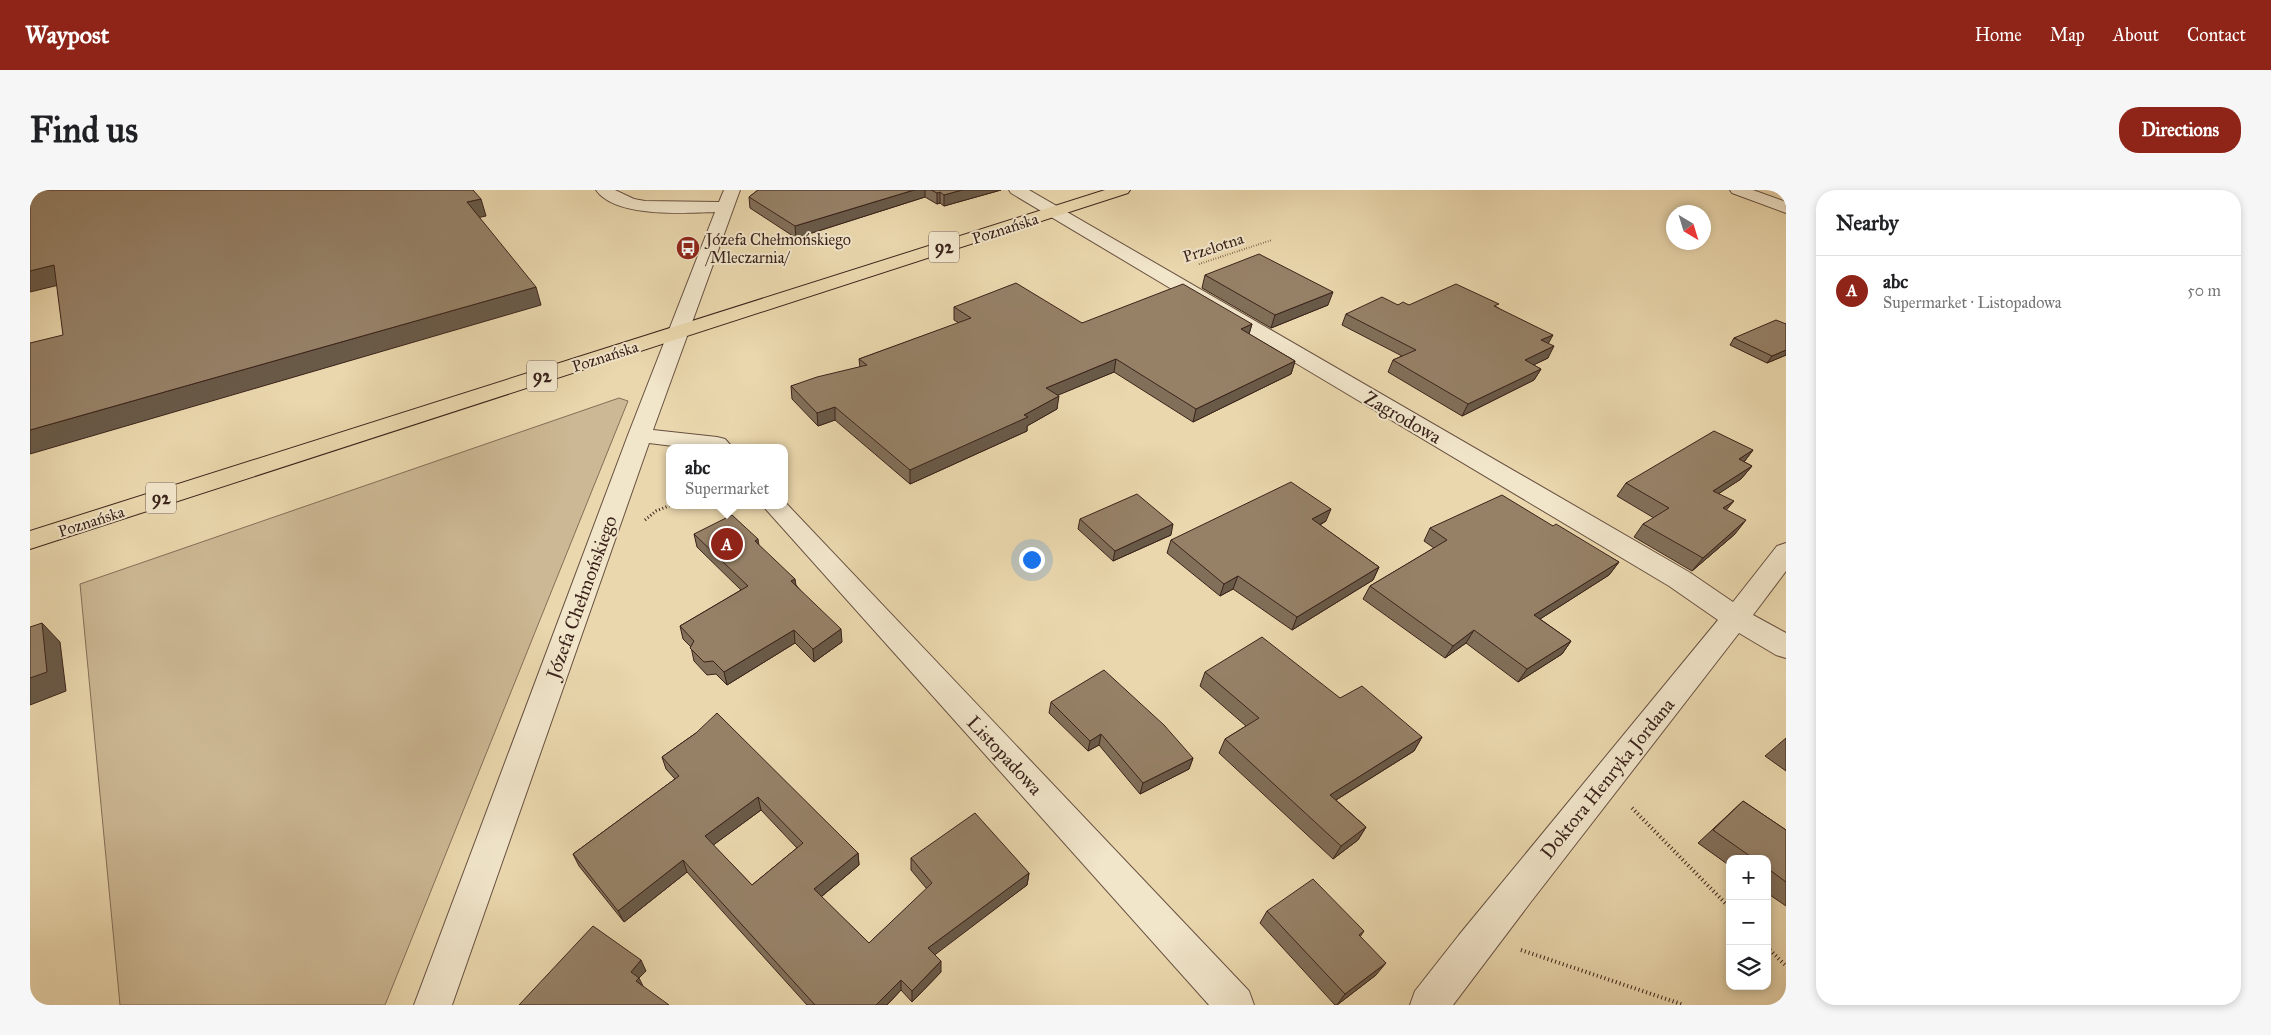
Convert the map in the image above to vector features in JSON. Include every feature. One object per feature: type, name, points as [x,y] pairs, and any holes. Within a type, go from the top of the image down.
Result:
[{"type":"main road","name":"Poznańska","points":[[30,540],[1122,190]]},
{"type":"street","points":[[604,190],[614,198],[626,203],[644,206],[729,199]]},
{"type":"street","name":"Zagrodowa","points":[[1017,190],[1670,574],[1736,618],[1786,648]]},
{"type":"street","points":[[1738,190],[1786,208]]},
{"type":"street","name":"Józefa Chełmońskiego","points":[[433,1005],[640,435],[729,199]]},
{"type":"street","points":[[640,435],[717,444]]},
{"type":"street","name":"Listopadowa","points":[[778,509],[1235,1005]]},
{"type":"street","name":"Doktora Henryka Jordana","points":[[1429,1005],[1480,936],[1736,618],[1786,552]]},
{"type":"path","name":"Przelotna","points":[[1161,276],[1272,240]]},
{"type":"path","points":[[643,521],[666,508]]},
{"type":"path","points":[[1605,781],[1726,904]]},
{"type":"path","points":[[1480,936],[1684,1005]]},
{"type":"path","points":[[1771,951],[1786,966]]},
{"type":"shaded area","points":[[619,398],[628,401],[385,1005],[120,1005],[80,584]]},
{"type":"building","points":[[30,190],[473,190],[481,199],[467,202],[536,287],[30,430],[30,343],[63,335],[54,265],[30,271]]},
{"type":"building","points":[[758,190],[914,190],[795,226],[749,197]]},
{"type":"building","points":[[931,190],[962,190],[944,195]]},
{"type":"building","points":[[1259,254],[1333,292],[1275,315],[1205,275]]},
{"type":"building","points":[[1016,283],[1082,323],[1183,284],[1252,324],[1241,329],[1295,361],[1196,409],[1116,359],[1046,388],[1059,396],[1024,415],[1028,417],[910,470],[835,407],[817,413],[791,386],[817,377],[867,365],[859,359],[971,318],[954,307]]},
{"type":"building","points":[[1456,284],[1499,304],[1494,306],[1553,335],[1541,340],[1554,346],[1525,360],[1541,369],[1468,404],[1393,360],[1416,350],[1346,314],[1382,297],[1398,305],[1403,302],[1409,305]]},
{"type":"building","points":[[1776,320],[1786,324],[1786,350],[1772,356],[1734,338]]},
{"type":"building","points":[[1714,431],[1753,450],[1739,459],[1752,466],[1713,491],[1734,501],[1723,508],[1746,520],[1703,558],[1643,524],[1669,508],[1626,483]]},
{"type":"building","points":[[1291,482],[1331,509],[1312,519],[1379,567],[1297,617],[1238,576],[1224,584],[1171,540]]},
{"type":"building","points":[[1137,494],[1173,524],[1115,551],[1080,519]]},
{"type":"building","points":[[1502,495],[1553,526],[1556,524],[1619,562],[1534,615],[1571,641],[1527,669],[1474,630],[1453,646],[1370,586],[1447,540],[1430,528]]},
{"type":"building","points":[[732,515],[758,539],[755,541],[795,579],[791,581],[841,629],[813,649],[794,630],[724,672],[713,661],[704,662],[690,648],[694,641],[680,626],[748,586],[694,534]]},
{"type":"building","points":[[42,623],[47,672],[30,678],[30,627]]},
{"type":"building","points":[[1262,637],[1340,698],[1362,686],[1422,737],[1330,795],[1366,827],[1341,846],[1225,739],[1259,718],[1205,672]]},
{"type":"building","points":[[1104,670],[1164,725],[1193,758],[1143,783],[1101,734],[1090,741],[1051,702]]},
{"type":"building","points":[[717,713],[858,853],[814,889],[869,943],[932,883],[911,858],[975,813],[1029,873],[928,948],[941,961],[912,991],[901,980],[876,1005],[815,1005],[683,860],[618,911],[573,854],[679,776],[662,757],[696,733]],"holes":[[[758,797],[803,843],[752,885],[705,836]]]},
{"type":"building","points":[[1743,801],[1786,830],[1786,882],[1771,871],[1771,855],[1748,855],[1713,830]]},
{"type":"building","points":[[1313,879],[1364,931],[1359,935],[1386,963],[1345,994],[1267,911]]},
{"type":"building","points":[[593,926],[641,960],[631,972],[639,978],[636,981],[669,1005],[519,1005]]},
{"type":"place","name":"Józefa Chełmońskiego /Mleczarnia/","points":[[688,248]]},
{"type":"place","name":"abc","points":[[727,544]]}]
